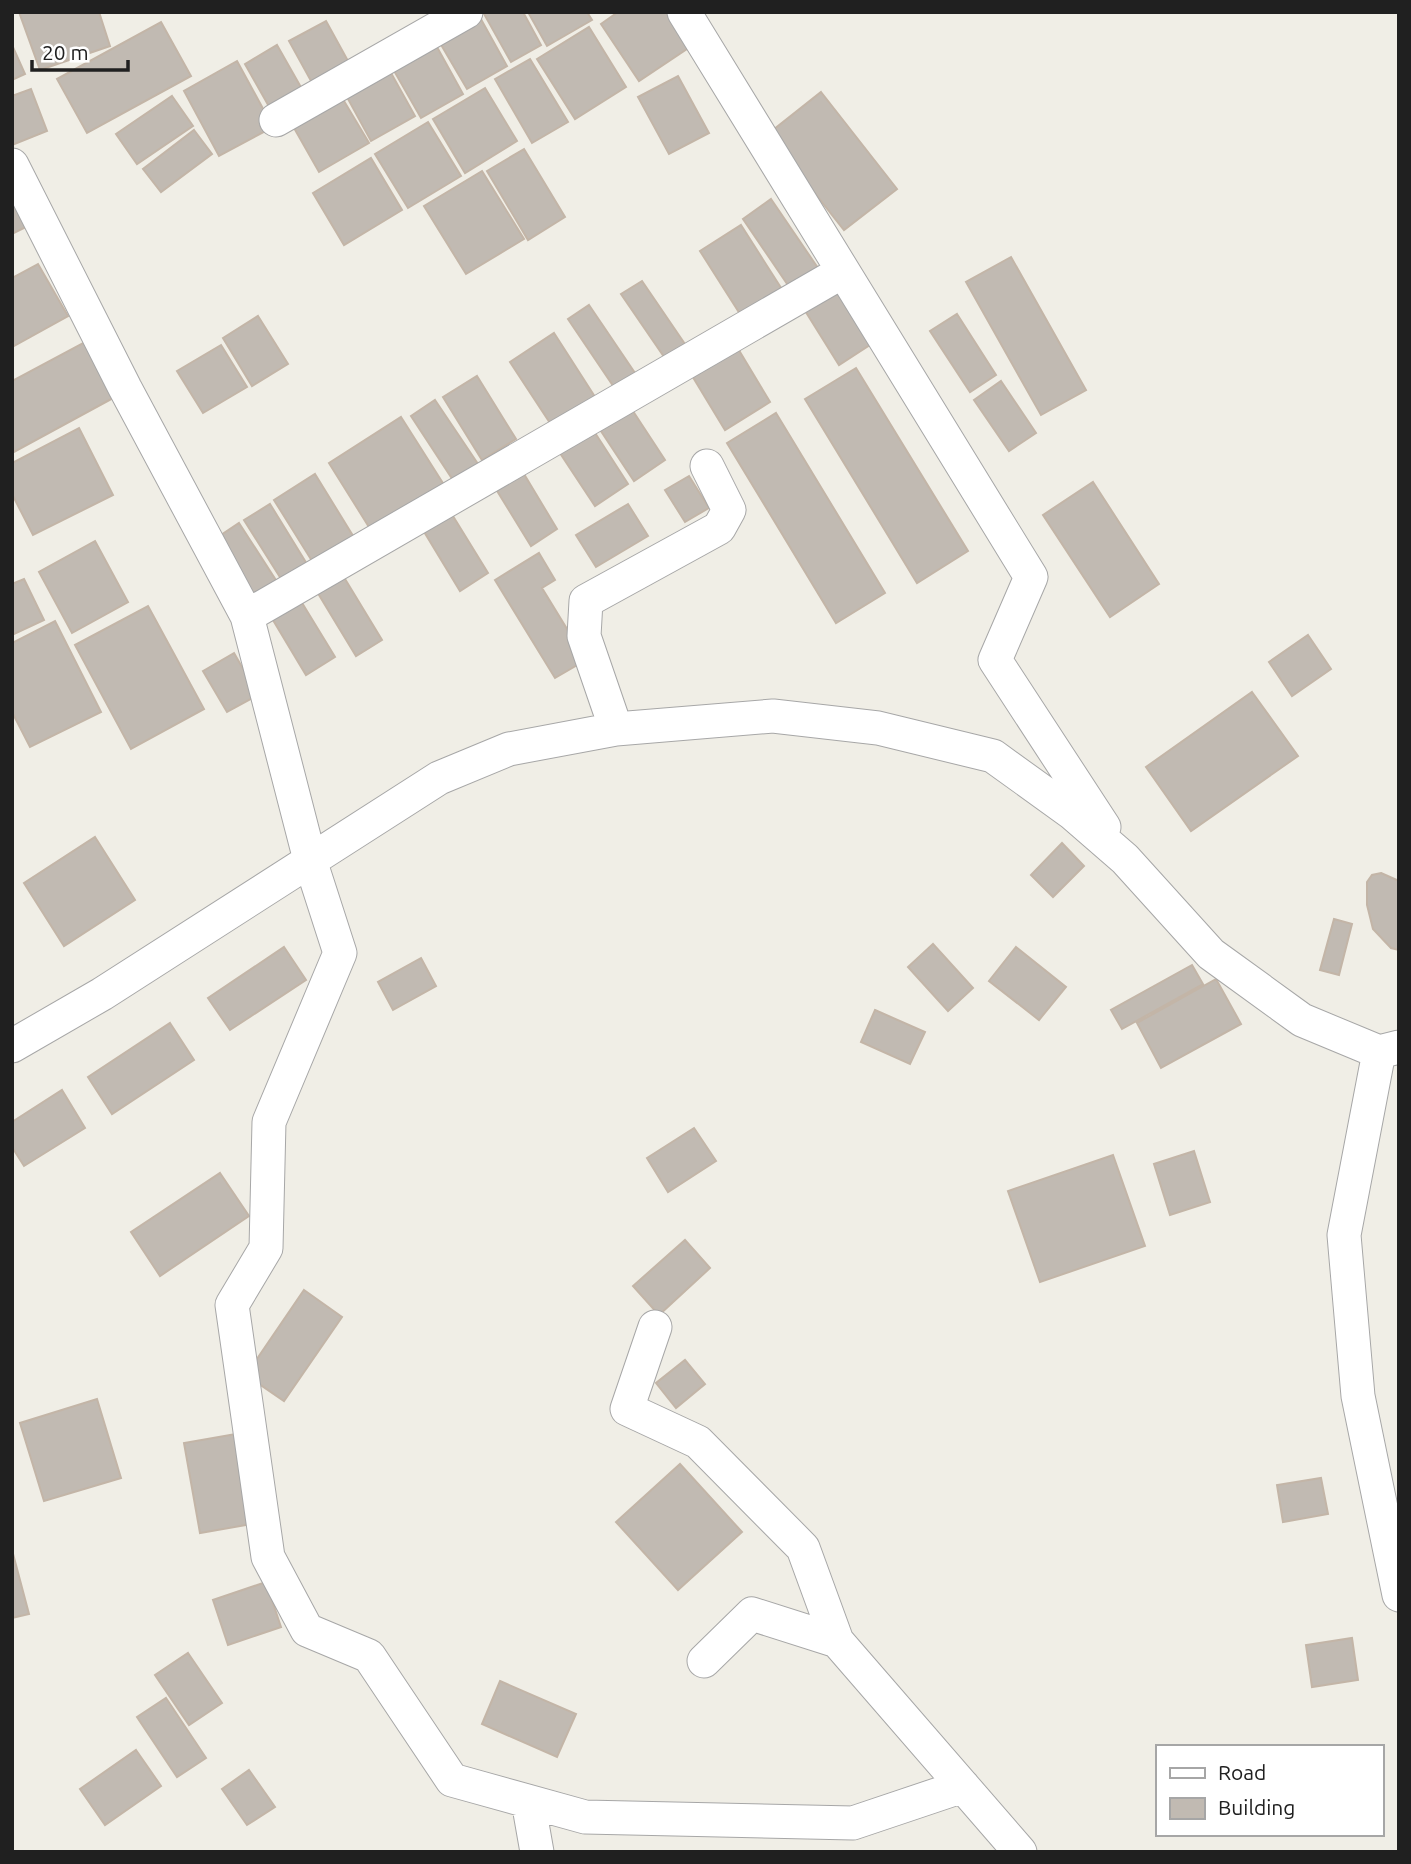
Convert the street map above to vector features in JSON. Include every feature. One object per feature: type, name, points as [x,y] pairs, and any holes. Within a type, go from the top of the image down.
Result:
[{"type":"street","points":[[276,120],[466,12]]},
{"type":"street","points":[[684,12],[1031,577],[995,660],[1125,859]]},
{"type":"street","points":[[12,165],[125,388],[247,615],[310,860],[340,953],[269,1122],[266,1248],[232,1305],[268,1558],[307,1630],[369,1656],[452,1780],[585,1817],[853,1823],[963,1786]]},
{"type":"street","points":[[247,615],[842,272]]},
{"type":"street","points":[[616,729],[584,636],[586,601],[719,528],[729,510],[707,466]]},
{"type":"street","points":[[12,1046],[102,994],[439,778],[509,749],[616,729],[773,716],[878,728],[993,756],[1072,813],[1125,859],[1211,954],[1302,1020],[1389,1049],[1344,1235],[1358,1396],[1399,1595]]},
{"type":"street","points":[[655,1327],[627,1409],[698,1442],[803,1548],[837,1641],[1020,1852]]},
{"type":"street","points":[[704,1661],[752,1614],[837,1641]]},
{"type":"street","points":[[528,1801],[537,1852]]},
{"type":"building","points":[[19,12],[99,12],[110,46],[40,70]]},
{"type":"building","points":[[477,12],[507,66],[467,89],[436,36]]},
{"type":"building","points":[[483,12],[523,12],[541,45],[511,62]]},
{"type":"building","points":[[528,12],[587,12],[592,20],[547,46]]},
{"type":"building","points":[[618,12],[671,12],[693,45],[639,81],[601,24]]},
{"type":"building","points":[[326,21],[353,70],[316,90],[289,41]]},
{"type":"building","points":[[161,22],[191,76],[87,133],[57,79]]},
{"type":"building","points":[[589,27],[626,87],[575,119],[537,59]]},
{"type":"building","points":[[432,38],[463,94],[421,118],[389,62]]},
{"type":"building","points":[[12,45],[25,74],[12,80]]},
{"type":"building","points":[[277,45],[307,98],[275,117],[245,64]]},
{"type":"building","points":[[530,59],[568,122],[532,143],[495,79]]},
{"type":"building","points":[[237,61],[273,127],[219,156],[184,91]]},
{"type":"building","points":[[386,64],[415,116],[371,141],[342,88]]},
{"type":"building","points":[[678,76],[709,133],[669,154],[638,97]]},
{"type":"building","points":[[485,88],[517,141],[465,173],[433,119]]},
{"type":"building","points":[[31,89],[47,131],[12,145],[12,96]]},
{"type":"building","points":[[338,91],[369,143],[319,172],[289,119]]},
{"type":"building","points":[[821,92],[897,189],[844,230],[768,134]]},
{"type":"building","points":[[172,96],[193,126],[137,164],[116,134]]},
{"type":"building","points":[[428,122],[461,176],[408,208],[375,154]]},
{"type":"building","points":[[194,130],[212,154],[161,192],[143,169]]},
{"type":"building","points":[[524,149],[565,217],[528,240],[487,171]]},
{"type":"building","points":[[371,158],[402,210],[344,245],[313,193]]},
{"type":"building","points":[[482,171],[524,239],[466,274],[424,206]]},
{"type":"building","points":[[12,188],[30,225],[12,234]]},
{"type":"building","points":[[771,199],[820,271],[792,291],[743,219]]},
{"type":"building","points":[[741,225],[783,291],[742,317],[700,251]]},
{"type":"building","points":[[1011,257],[1086,390],[1041,415],[966,282]]},
{"type":"building","points":[[38,264],[68,316],[12,347],[12,278]]},
{"type":"building","points":[[642,281],[689,350],[669,364],[621,294]]},
{"type":"building","points":[[838,287],[873,343],[839,365],[804,309]]},
{"type":"building","points":[[589,305],[637,376],[616,390],[568,319]]},
{"type":"building","points":[[957,314],[996,375],[970,392],[930,331]]},
{"type":"building","points":[[258,316],[288,364],[252,386],[223,338]]},
{"type":"building","points":[[554,333],[597,400],[554,429],[510,362]]},
{"type":"building","points":[[85,342],[115,397],[12,453],[12,381]]},
{"type":"building","points":[[734,342],[770,402],[725,430],[688,369]]},
{"type":"building","points":[[221,345],[247,387],[203,413],[177,371]]},
{"type":"building","points":[[856,368],[968,551],[917,583],[805,399]]},
{"type":"building","points":[[477,376],[516,439],[482,460],[443,397]]},
{"type":"building","points":[[1001,381],[1036,433],[1009,451],[974,400]]},
{"type":"building","points":[[435,400],[478,464],[453,480],[411,416]]},
{"type":"building","points":[[627,402],[665,460],[634,481],[595,422]]},
{"type":"building","points":[[776,413],[885,593],[836,623],[727,443]]},
{"type":"building","points":[[401,417],[446,488],[374,535],[329,463]]},
{"type":"building","points":[[588,422],[628,484],[595,506],[554,444]]},
{"type":"building","points":[[79,428],[113,495],[33,535],[12,494],[12,463]]},
{"type":"building","points":[[518,464],[557,529],[531,546],[491,481]]},
{"type":"building","points":[[315,474],[358,544],[317,569],[274,500]]},
{"type":"building","points":[[689,476],[709,508],[685,522],[665,490]]},
{"type":"building","points":[[1093,482],[1159,584],[1110,617],[1043,515]]},
{"type":"building","points":[[270,504],[310,569],[285,585],[244,520]]},
{"type":"building","points":[[628,504],[648,536],[596,567],[576,535]]},
{"type":"building","points":[[448,508],[488,573],[460,591],[420,525]]},
{"type":"building","points":[[239,523],[281,588],[254,605],[212,541]]},
{"type":"building","points":[[95,541],[128,602],[72,633],[39,572]]},
{"type":"building","points":[[539,553],[555,580],[542,588],[586,660],[555,678],[495,580]]},
{"type":"building","points":[[342,574],[382,640],[356,656],[316,590]]},
{"type":"building","points":[[24,579],[44,620],[12,635],[12,584]]},
{"type":"building","points":[[296,593],[335,657],[306,675],[267,610]]},
{"type":"building","points":[[148,606],[204,709],[131,749],[75,645]]},
{"type":"building","points":[[55,621],[101,712],[30,747],[12,712],[12,643]]},
{"type":"building","points":[[1308,635],[1331,669],[1292,696],[1269,662]]},
{"type":"building","points":[[234,653],[258,695],[227,712],[203,671]]},
{"type":"building","points":[[1252,692],[1298,756],[1191,831],[1146,767]]},
{"type":"building","points":[[95,837],[135,900],[64,946],[24,883]]},
{"type":"building","points":[[1062,843],[1084,866],[1053,897],[1031,875]]},
{"type":"building","points":[[1381,873],[1399,881],[1399,950],[1391,948],[1373,929],[1367,905],[1367,882],[1372,875]]},
{"type":"building","points":[[1334,919],[1352,924],[1339,975],[1320,970]]},
{"type":"building","points":[[933,944],[973,988],[948,1011],[908,967]]},
{"type":"building","points":[[284,947],[306,980],[230,1030],[208,998]]},
{"type":"building","points":[[1016,947],[1066,987],[1039,1020],[989,981]]},
{"type":"building","points":[[421,958],[436,986],[393,1010],[378,982]]},
{"type":"building","points":[[1192,965],[1203,984],[1122,1029],[1111,1010]]},
{"type":"building","points":[[1216,979],[1241,1024],[1161,1068],[1137,1023]]},
{"type":"building","points":[[875,1010],[925,1032],[910,1064],[861,1042]]},
{"type":"building","points":[[170,1023],[194,1060],[112,1114],[88,1077]]},
{"type":"building","points":[[62,1090],[85,1128],[24,1166],[12,1147],[12,1122]]},
{"type":"building","points":[[694,1128],[716,1161],[668,1192],[647,1158]]},
{"type":"building","points":[[1194,1151],[1210,1202],[1170,1215],[1154,1164]]},
{"type":"building","points":[[1113,1155],[1145,1246],[1040,1282],[1008,1191]]},
{"type":"building","points":[[220,1173],[249,1216],[160,1276],[131,1232]]},
{"type":"building","points":[[685,1240],[710,1268],[659,1315],[633,1286]]},
{"type":"building","points":[[304,1290],[342,1317],[284,1401],[246,1375]]},
{"type":"building","points":[[685,1360],[705,1384],[676,1408],[656,1383]]},
{"type":"building","points":[[97,1399],[121,1478],[44,1501],[20,1423]]},
{"type":"building","points":[[242,1433],[258,1523],[200,1533],[184,1443]]},
{"type":"building","points":[[680,1464],[742,1532],[678,1590],[616,1522]]},
{"type":"building","points":[[1321,1478],[1328,1514],[1283,1522],[1277,1485]]},
{"type":"building","points":[[12,1550],[29,1614],[12,1618]]},
{"type":"building","points":[[266,1582],[281,1627],[228,1645],[213,1600]]},
{"type":"building","points":[[1352,1638],[1358,1680],[1312,1687],[1306,1645]]},
{"type":"building","points":[[188,1653],[222,1703],[189,1725],[155,1675]]},
{"type":"building","points":[[500,1681],[576,1714],[557,1757],[482,1724]]},
{"type":"building","points":[[166,1698],[206,1758],[177,1777],[137,1717]]},
{"type":"building","points":[[136,1750],[161,1786],[105,1825],[80,1789]]},
{"type":"building","points":[[249,1770],[275,1807],[247,1825],[222,1789]]}]
